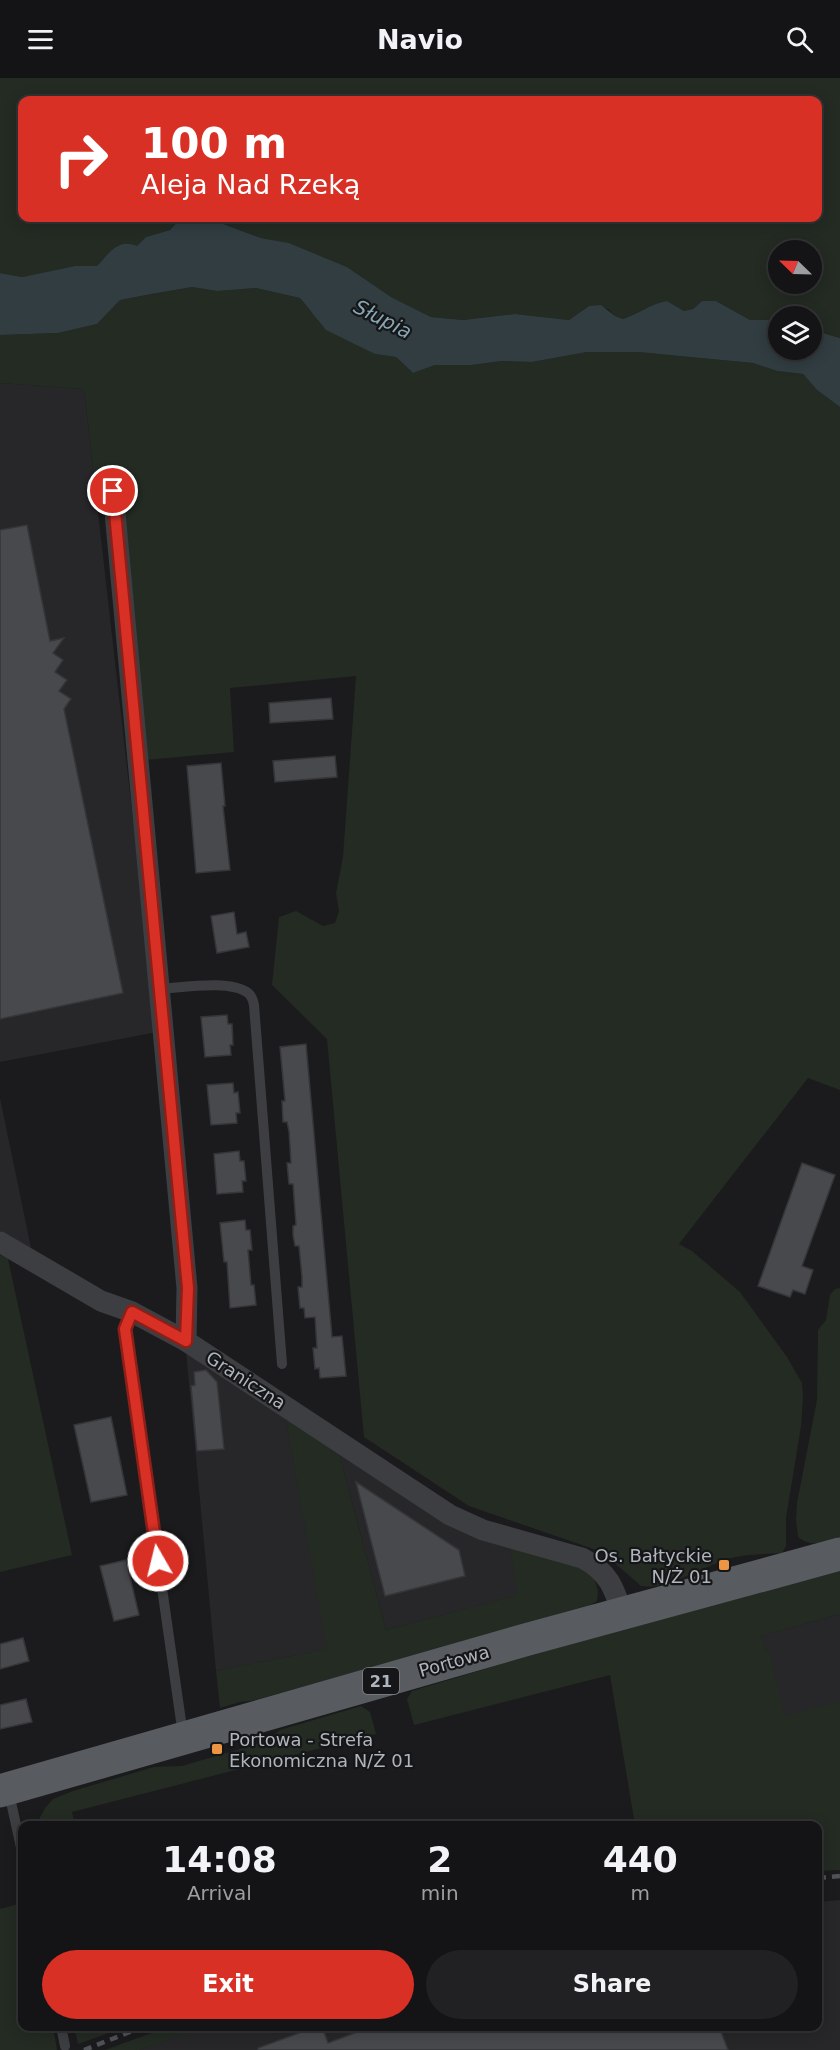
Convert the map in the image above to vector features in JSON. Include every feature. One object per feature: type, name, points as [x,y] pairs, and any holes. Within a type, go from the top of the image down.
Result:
[{"type":"main road","name":"Portowa","points":[[4,1790],[525,1640],[840,1554]]},
{"type":"street","name":"Graniczna","points":[[113,491],[188,1288],[186,1341],[450,1515],[483,1530],[582,1558],[594,1564],[612,1583],[623,1615]]},
{"type":"street","points":[[0,1242],[101,1301],[132,1312],[186,1341]]},
{"type":"lane","points":[[159,989],[229,985],[242,989],[252,998],[282,1364]]},
{"type":"lane","points":[[132,1312],[125,1329],[184,1739]]},
{"type":"lane","points":[[4,1790],[18,1837]]},
{"type":"lane","points":[[62,2031],[65,2046]]},
{"type":"shaded area","points":[[0,78],[840,78],[840,338],[822,333],[822,306],[768,306],[768,320],[750,320],[716,301],[702,301],[693,309],[684,311],[667,301],[623,319],[615,316],[608,309],[589,306],[569,320],[515,314],[463,320],[431,317],[391,297],[347,267],[289,243],[261,238],[218,222],[822,222],[822,96],[18,96],[18,222],[177,222],[170,230],[146,237],[137,246],[118,245],[97,266],[75,266],[22,277],[0,273]]},
{"type":"shaded area","points":[[192,287],[217,291],[256,288],[300,298],[311,312],[375,354],[396,357],[413,373],[435,365],[471,365],[502,361],[532,362],[587,352],[639,352],[753,363],[777,371],[803,374],[817,390],[840,407],[840,1090],[808,1078],[679,1244],[692,1251],[740,1292],[787,1357],[802,1383],[801,1426],[786,1518],[786,1546],[782,1553],[735,1557],[664,1584],[641,1586],[602,1552],[469,1506],[364,1437],[327,1039],[272,985],[279,917],[296,911],[323,926],[335,923],[339,911],[336,893],[343,857],[356,676],[230,688],[234,752],[145,760],[119,488],[108,475],[94,477],[84,389],[0,383],[0,335],[58,333],[97,324],[120,300]]},
{"type":"shaded area","points":[[0,383],[84,389],[157,1032],[0,1062]]},
{"type":"shaded area","points":[[0,1098],[31,1248],[0,1231]]},
{"type":"shaded area","points":[[0,1255],[8,1259],[72,1555],[0,1572]]},
{"type":"shaded area","points":[[840,1288],[840,1538],[813,1543],[798,1537],[797,1503],[817,1400],[818,1330],[826,1320],[830,1295],[835,1289]]},
{"type":"shaded area","points":[[186,1351],[285,1416],[328,1649],[216,1671]]},
{"type":"shaded area","points":[[285,1416],[339,1453],[386,1630],[518,1595],[509,1544],[567,1561],[594,1577],[598,1591],[597,1601],[586,1608],[220,1708],[216,1671],[327,1649]]},
{"type":"shaded area","points":[[339,1453],[509,1544],[519,1595],[386,1630]]},
{"type":"shaded area","points":[[840,1569],[840,1614],[761,1636],[766,1652],[769,1652],[785,1716],[840,1701],[840,1870],[822,1871],[822,1821],[634,1821],[610,1675],[414,1725],[407,1699],[412,1691],[535,1654]]},
{"type":"shaded area","points":[[840,1614],[840,1723],[781,1739],[753,1638]]},
{"type":"shaded area","points":[[361,1706],[370,1712],[376,1734],[72,1812],[74,1821],[38,1821],[53,1799],[73,1791],[154,1767],[182,1766],[264,1742],[280,1730]]},
{"type":"shaded area","points":[[840,1900],[840,2050],[139,2050],[192,2031],[822,2031],[822,1902]]},
{"type":"shaded area","points":[[18,1904],[18,2031],[54,2031],[57,2050],[0,2050],[0,1909]]},
{"type":"shaded area","points":[[75,2031],[114,2031],[78,2044]]},
{"type":"shaded area","points":[[157,2031],[194,2031],[139,2050],[105,2050]]},
{"type":"water","name":"Słupia","points":[[177,222],[218,222],[261,238],[289,243],[347,267],[391,297],[431,317],[463,320],[515,314],[569,320],[589,306],[601,305],[623,319],[667,301],[684,311],[693,309],[702,301],[716,301],[750,320],[768,320],[768,360],[822,360],[822,333],[840,338],[840,407],[817,390],[803,374],[777,371],[753,363],[638,352],[587,352],[532,362],[502,361],[471,365],[435,365],[413,373],[396,357],[375,354],[326,330],[300,298],[256,288],[217,291],[192,287],[152,294],[120,300],[97,324],[58,333],[0,335],[0,273],[22,277],[75,266],[97,266],[119,245],[137,246],[146,237],[170,230]]},
{"type":"building","points":[[27,525],[50,641],[64,638],[53,653],[63,660],[55,672],[67,680],[59,691],[71,699],[64,709],[123,993],[0,1019],[0,530]]},
{"type":"building","points":[[331,698],[333,719],[270,723],[269,703]]},
{"type":"building","points":[[335,756],[337,777],[275,782],[273,761]]},
{"type":"building","points":[[221,763],[230,870],[196,873],[187,766]]},
{"type":"building","points":[[234,912],[237,934],[246,932],[249,947],[217,953],[211,916]]},
{"type":"building","points":[[227,1015],[228,1024],[232,1024],[231,1055],[205,1057],[201,1017]]},
{"type":"building","points":[[306,1044],[332,1337],[342,1336],[346,1376],[320,1378],[319,1368],[315,1369],[313,1348],[317,1348],[315,1317],[305,1318],[304,1308],[300,1308],[298,1287],[302,1287],[302,1277],[299,1246],[295,1246],[293,1235],[293,1226],[296,1225],[293,1184],[289,1184],[287,1163],[291,1163],[289,1131],[287,1122],[283,1122],[282,1101],[285,1101],[280,1047]]},
{"type":"building","points":[[233,1083],[234,1093],[238,1092],[240,1113],[236,1113],[237,1123],[211,1125],[207,1085]]},
{"type":"building","points":[[239,1151],[240,1161],[244,1161],[246,1181],[242,1181],[243,1192],[217,1194],[214,1154]]},
{"type":"building","points":[[802,1163],[835,1175],[802,1266],[813,1270],[805,1294],[793,1290],[790,1297],[758,1286]]},
{"type":"building","points":[[245,1220],[246,1230],[250,1230],[252,1250],[248,1250],[251,1285],[254,1285],[256,1305],[230,1308],[227,1262],[224,1262],[220,1223]]},
{"type":"building","points":[[206,1370],[217,1382],[224,1449],[197,1451],[191,1386],[195,1385],[194,1372]]},
{"type":"building","points":[[111,1417],[127,1495],[91,1502],[74,1425]]},
{"type":"building","points":[[356,1482],[459,1550],[465,1576],[385,1596]]},
{"type":"building","points":[[126,1560],[139,1615],[114,1621],[100,1566]]},
{"type":"building","points":[[23,1638],[29,1661],[0,1669],[0,1644]]},
{"type":"building","points":[[26,1699],[32,1722],[0,1729],[0,1705]]},
{"type":"building","points":[[304,2031],[324,2031],[328,2043],[360,2031],[721,2031],[728,2050],[258,2050],[258,2048]]},
{"type":"railway","points":[[822,1878],[840,1876]]},
{"type":"railway","points":[[84,2050],[132,2031]]},
{"type":"place","name":"Os. Bałtyckie N/Ż 01","points":[[724,1565]]},
{"type":"place","name":"Portowa - Strefa Ekonomiczna N/Ż 01","points":[[217,1749]]},
{"type":"route","points":[[113,491],[188,1288],[186,1341],[132,1312],[125,1329],[158,1561]]}]
